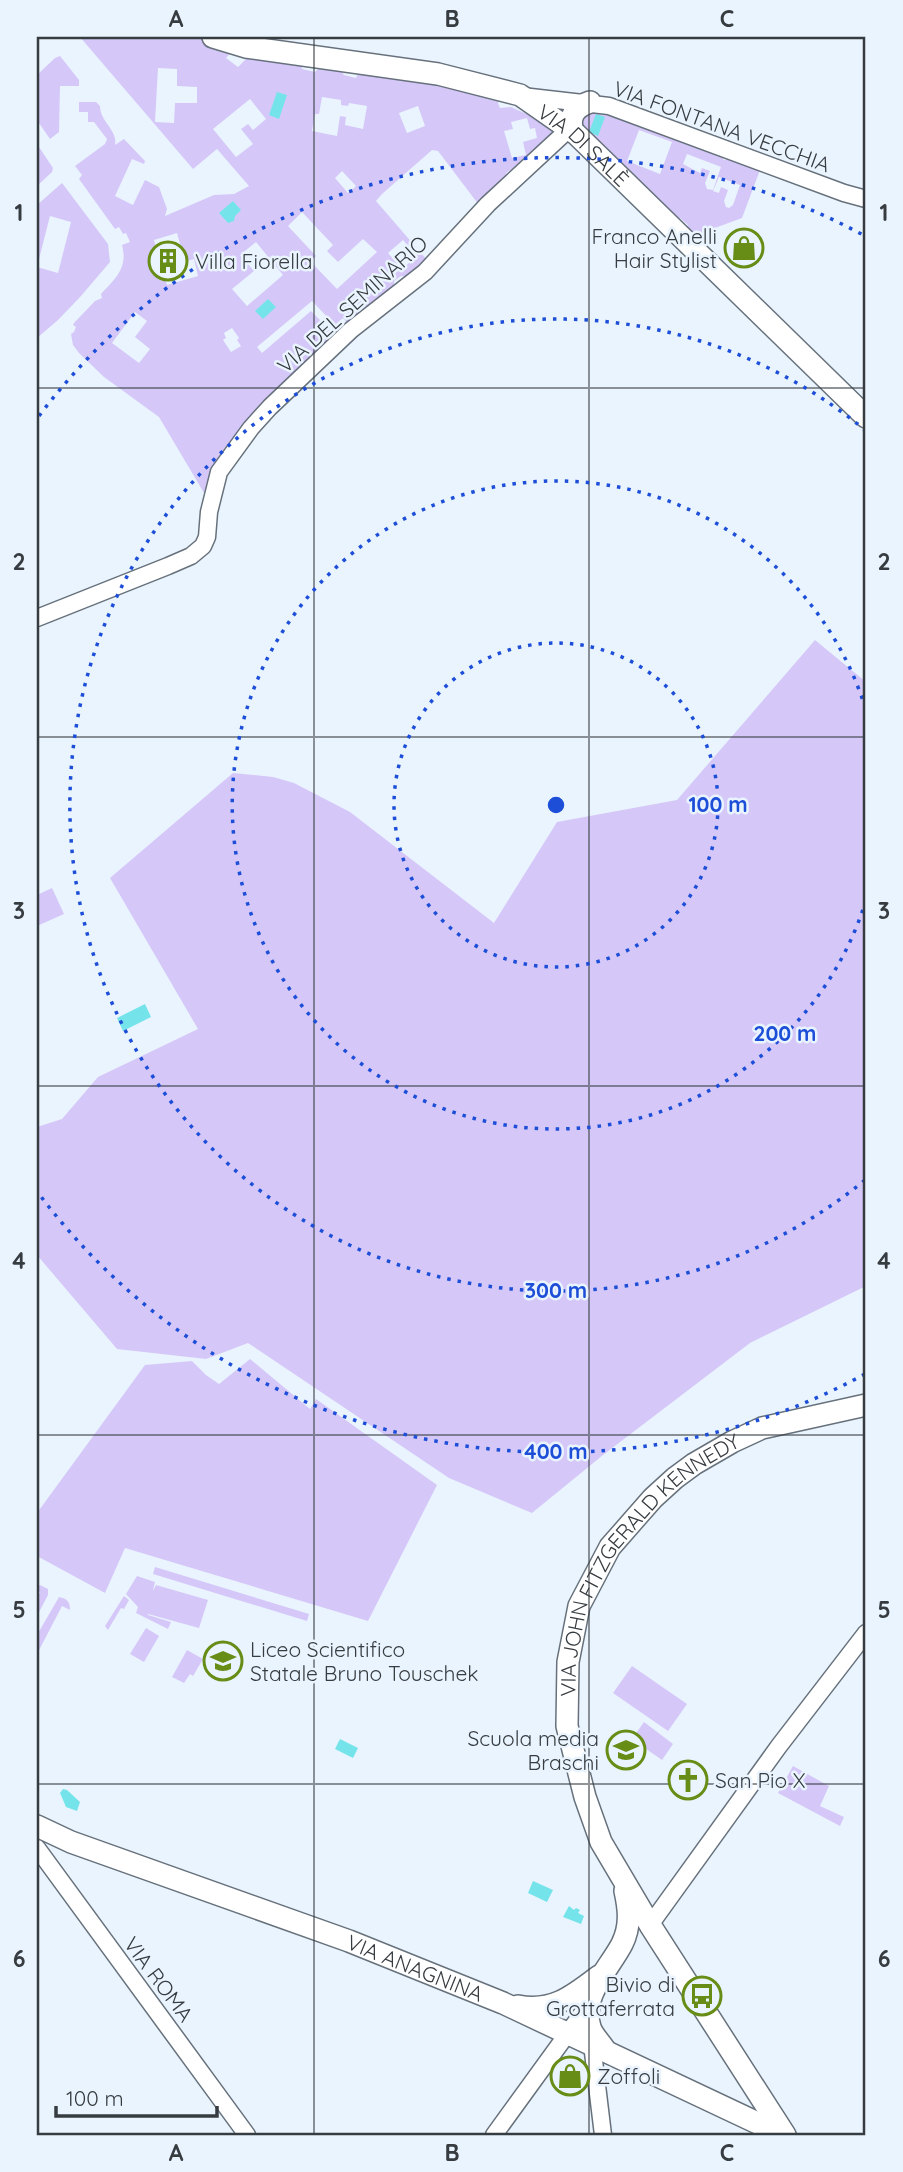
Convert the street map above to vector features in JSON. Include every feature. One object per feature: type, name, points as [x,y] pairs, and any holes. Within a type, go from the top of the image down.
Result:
[{"type":"main road","name":"VIA DI SALÈ","points":[[213,37],[246,47],[438,74],[520,95],[571,130],[866,417]]},
{"type":"main road","points":[[571,130],[573,113],[590,102]]},
{"type":"main road","name":"VIA JOHN FITZGERALD KENNEDY","points":[[784,2135],[655,1933],[601,1842],[584,1797],[567,1726],[569,1653],[579,1606],[610,1547],[653,1498],[694,1464],[762,1428],[866,1405]]},
{"type":"main road","name":"VIA ANAGNINA","points":[[37,1826],[71,1842],[357,1944],[503,2003],[784,2135]]},
{"type":"main road","points":[[599,2048],[590,2028],[589,2004],[601,1975],[622,1943],[628,1926],[629,1908],[623,1881]]},
{"type":"main road","points":[[622,1943],[635,1936],[655,1933]]},
{"type":"main road","points":[[503,2003],[545,2007],[568,2000],[601,1975]]},
{"type":"main road","points":[[747,2118],[761,2116],[765,2105]]},
{"type":"street","name":"VIA FONTANA VECCHIA","points":[[520,95],[609,106],[866,199]]},
{"type":"street","name":"VIA DEL SEMINARIO","points":[[37,618],[191,556],[203,546],[219,472],[251,428],[351,330],[425,272],[488,204],[571,130]]},
{"type":"street","points":[[655,1933],[779,1746],[866,1633]]},
{"type":"street","name":"VIA ROMA","points":[[37,1848],[247,2135]]},
{"type":"street","points":[[494,2135],[589,2004]]},
{"type":"street","points":[[599,2048],[603,2135]]},
{"type":"shaded area","points":[[80,37],[196,37],[232,51],[226,58],[238,67],[248,57],[302,65],[302,69],[315,72],[320,67],[341,70],[344,75],[356,78],[358,73],[402,75],[501,98],[498,103],[500,108],[511,107],[560,129],[520,168],[516,166],[506,173],[508,178],[479,205],[438,151],[432,150],[382,194],[376,201],[427,260],[406,277],[401,276],[394,281],[394,288],[348,324],[343,318],[335,325],[312,301],[257,347],[262,353],[311,311],[335,335],[259,412],[207,498],[159,417],[104,377],[73,345],[71,334],[76,327],[74,323],[95,301],[102,298],[101,294],[116,278],[122,266],[122,245],[130,242],[126,233],[123,234],[119,227],[115,229],[79,179],[82,175],[75,166],[105,144],[107,139],[94,122],[88,122],[88,112],[79,112],[79,102],[96,102],[114,135],[115,145],[124,139],[145,161],[144,164],[132,159],[115,196],[133,205],[145,180],[159,187],[167,209],[165,216],[214,195],[234,194],[249,186],[217,149],[193,169]],"holes":[[[158,68],[177,69],[177,86],[197,87],[197,103],[175,103],[174,123],[155,122]],[[322,97],[341,100],[341,105],[348,106],[349,103],[367,106],[363,129],[345,125],[346,117],[340,116],[337,136],[312,131],[315,114],[319,114]],[[250,99],[266,119],[253,130],[248,124],[241,129],[253,144],[236,157],[213,129]],[[418,106],[425,126],[407,133],[399,113]],[[527,118],[530,129],[535,128],[537,138],[523,142],[526,155],[512,158],[504,131],[513,129],[511,122]],[[342,171],[356,186],[348,193],[335,178]],[[302,212],[333,245],[327,251],[338,262],[363,239],[377,252],[337,289],[311,262],[316,256],[288,226]],[[177,233],[182,251],[173,254],[176,264],[194,259],[198,276],[167,285],[154,240]],[[403,240],[417,256],[402,269],[388,253]],[[256,242],[283,275],[247,306],[232,289],[254,271],[240,255]],[[135,312],[147,321],[135,337],[150,349],[139,363],[112,343]],[[232,328],[241,346],[231,352],[223,340],[226,338],[224,333]]]},
{"type":"shaded area","points":[[60,56],[79,80],[79,86],[60,86],[59,132],[50,139],[37,120],[37,75]]},
{"type":"shaded area","points":[[595,109],[721,154],[724,160],[731,158],[760,170],[742,218],[693,236],[686,228],[688,225],[680,218],[677,219],[583,132],[579,119]],"holes":[[[639,130],[672,142],[660,174],[627,161]],[[687,154],[721,167],[713,190],[707,189],[705,183],[710,171],[702,168],[700,173],[683,164]],[[719,177],[740,185],[733,205],[729,208],[724,201],[728,190],[721,187],[719,193],[713,191]]]},
{"type":"shaded area","points":[[37,144],[53,168],[37,186]]},
{"type":"shaded area","points":[[62,183],[108,244],[110,262],[58,320],[37,338],[37,267],[37,205]],"holes":[[[50,216],[71,222],[58,273],[37,267]]]},
{"type":"shaded area","points":[[815,640],[866,682],[866,1286],[750,1343],[532,1513],[449,1478],[248,1343],[206,1359],[117,1349],[37,1255],[37,1127],[62,1119],[98,1077],[198,1029],[110,878],[233,773],[273,777],[294,783],[350,812],[494,923],[557,822],[677,800]]},
{"type":"shaded area","points":[[52,888],[64,914],[37,926],[37,895]]},
{"type":"shaded area","points":[[250,1359],[310,1409],[316,1399],[437,1485],[368,1621],[125,1548],[105,1593],[37,1556],[37,1513],[145,1365],[192,1361],[219,1384]]},
{"type":"shaded area","points":[[155,1567],[309,1614],[307,1621],[153,1574]]},
{"type":"shaded area","points":[[137,1576],[155,1582],[153,1591],[156,1585],[208,1600],[199,1628],[148,1614],[171,1622],[168,1629],[136,1613],[138,1607],[126,1594]]},
{"type":"shaded area","points":[[40,1585],[48,1589],[48,1595],[37,1616],[37,1598],[40,1592],[37,1587]]},
{"type":"shaded area","points":[[124,1596],[129,1600],[108,1630],[105,1626]]},
{"type":"shaded area","points":[[59,1597],[68,1601],[70,1610],[62,1606],[37,1654],[37,1635]]},
{"type":"shaded area","points":[[146,1628],[159,1636],[144,1662],[130,1654]]},
{"type":"shaded area","points":[[187,1650],[203,1659],[193,1676],[190,1674],[184,1683],[172,1677]]},
{"type":"shaded area","points":[[632,1666],[687,1704],[668,1731],[613,1693]]},
{"type":"shaded area","points":[[644,1722],[673,1744],[662,1760],[632,1739]]},
{"type":"shaded area","points":[[793,1766],[829,1786],[820,1806],[844,1817],[840,1826],[778,1793]]},
{"type":"water","points":[[277,92],[287,95],[279,119],[269,115]]},
{"type":"water","points":[[596,114],[605,117],[598,136],[589,132]]},
{"type":"water","points":[[233,201],[241,210],[234,221],[228,223],[219,213]]},
{"type":"water","points":[[268,299],[276,307],[263,319],[255,311]]},
{"type":"water","points":[[145,1004],[151,1017],[123,1031],[117,1018]]},
{"type":"water","points":[[340,1739],[358,1748],[353,1758],[335,1749]]},
{"type":"water","points":[[63,1789],[80,1802],[77,1811],[66,1807],[60,1793]]},
{"type":"water","points":[[533,1881],[553,1890],[547,1902],[528,1893]]},
{"type":"water","points":[[569,1906],[580,1910],[578,1913],[584,1916],[581,1924],[563,1917]]},
{"type":"place","name":"Franco Anelli Hair Stylist","points":[[744,248]]},
{"type":"place","name":"Villa Fiorella","points":[[168,261]]},
{"type":"place","name":"Liceo Scientifico Statale Bruno Touschek","points":[[223,1661]]},
{"type":"place","name":"Scuola media Braschi","points":[[626,1750]]},
{"type":"place","name":"San Pio X","points":[[688,1780]]},
{"type":"place","name":"Bivio di Grottaferrata","points":[[702,1996]]},
{"type":"place","name":"Zoffoli","points":[[570,2076]]}]
